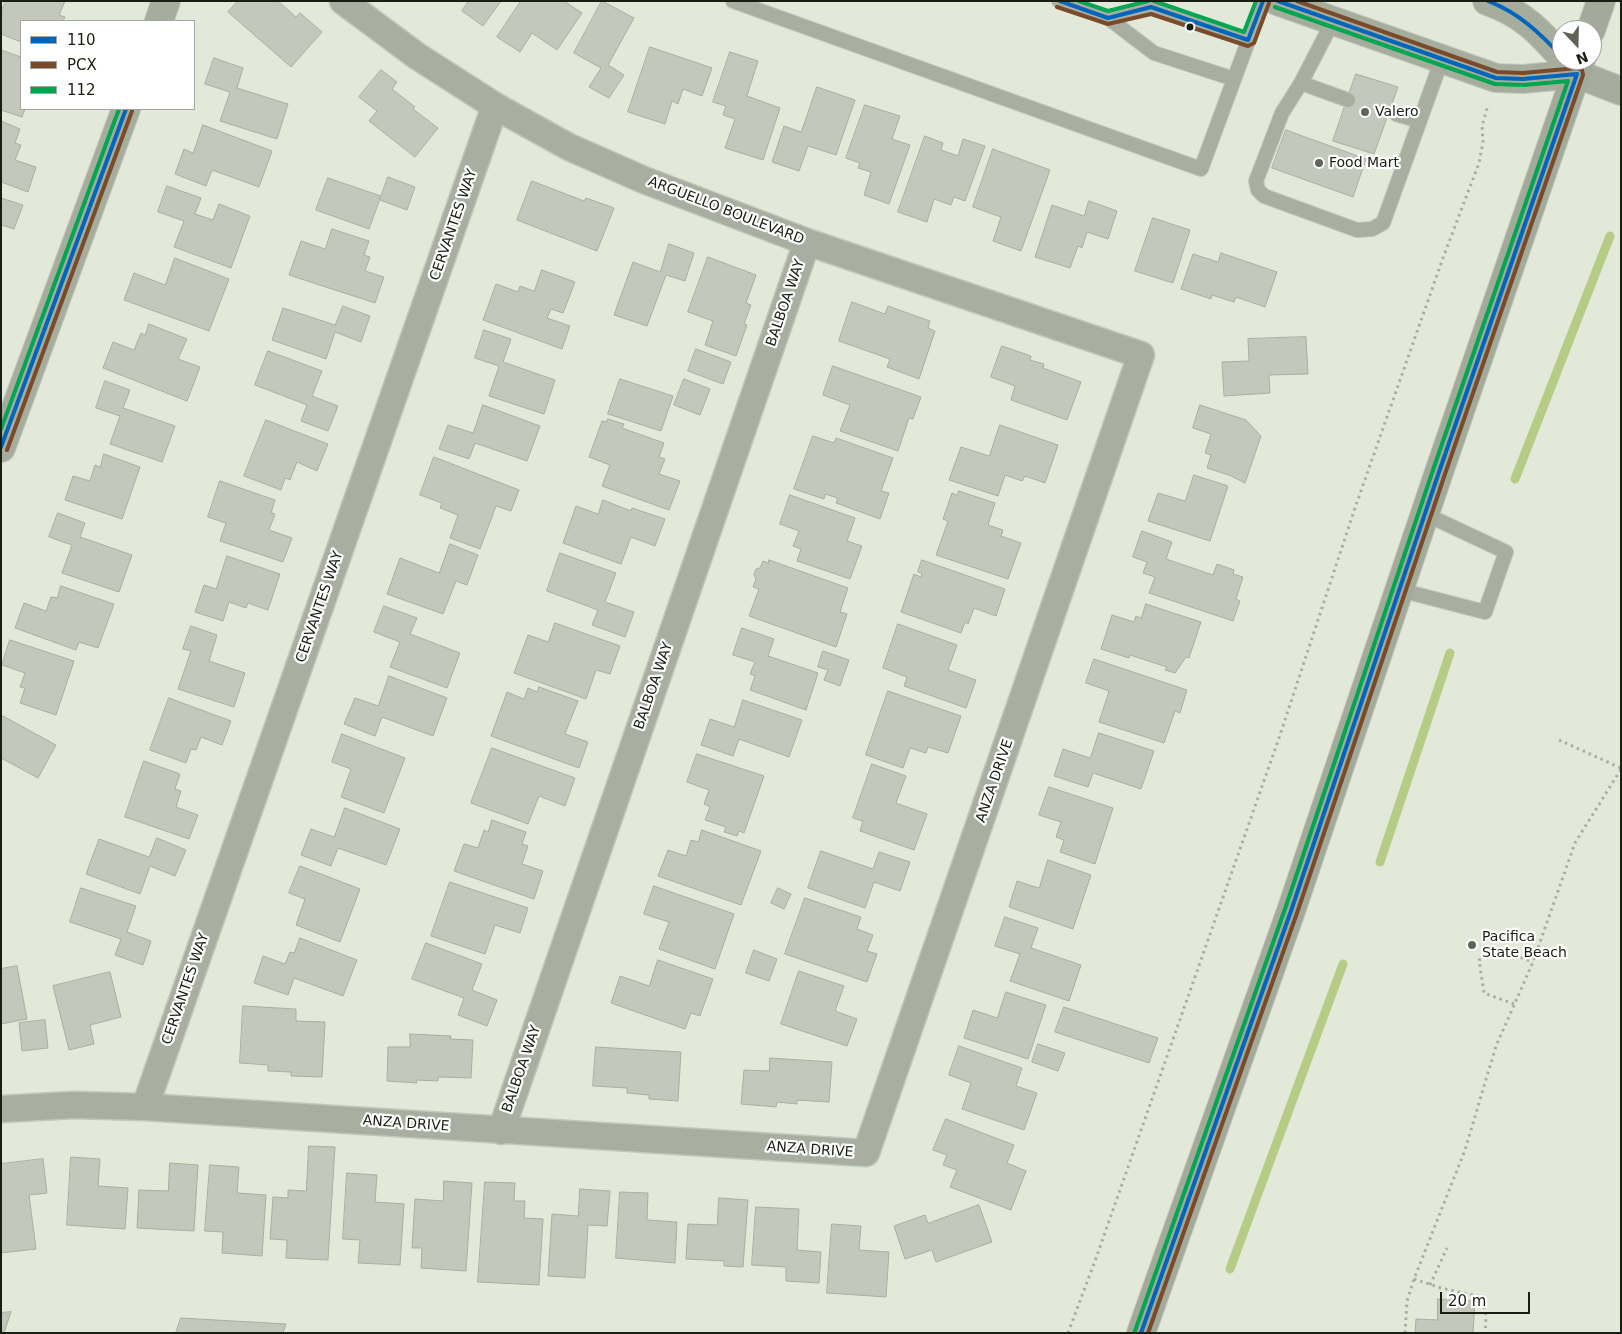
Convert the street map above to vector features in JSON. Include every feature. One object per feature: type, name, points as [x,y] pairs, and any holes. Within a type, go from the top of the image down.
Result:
[{"type":"highway","points":[[1594,20],[1601,1]]},
{"type":"highway","points":[[1141,1333],[1265,986],[1400,590],[1569,70]]},
{"type":"street","points":[[158,20],[166,1]]},
{"type":"street","name":"ARGUELLO BOULEVARD","points":[[343,1],[417,56],[495,106],[569,147],[644,180],[807,242],[1142,355]]},
{"type":"street","points":[[1278,1],[1496,78],[1523,79],[1552,69]]},
{"type":"street","points":[[1487,1],[1504,7],[1515,14],[1538,30],[1552,44]]},
{"type":"street","points":[[1584,70],[1621,91]]},
{"type":"street","name":"CERVANTES WAY","points":[[145,1107],[495,106]]},
{"type":"street","points":[[1,448],[126,110]]},
{"type":"street","name":"BALBOA WAY","points":[[501,1131],[807,242]]},
{"type":"street","name":"ANZA DRIVE","points":[[1,1108],[74,1105],[145,1107],[866,1153],[1142,355]]},
{"type":"lane","points":[[733,1],[1201,169],[1263,1]]},
{"type":"lane","points":[[1059,1],[1108,18],[1154,53],[1234,79]]},
{"type":"lane","points":[[1108,18],[1152,8],[1248,40]]},
{"type":"lane","points":[[1333,21],[1301,83],[1282,113],[1256,181],[1258,190],[1264,196],[1357,230],[1372,229],[1383,223],[1442,59]]},
{"type":"lane","points":[[1301,83],[1348,100]]},
{"type":"lane","points":[[1396,114],[1419,121]]},
{"type":"lane","points":[[1400,590],[1486,612],[1506,552],[1425,514]]},
{"type":"path","points":[[1068,1333],[1278,741],[1356,505],[1443,258],[1479,163],[1483,142],[1482,126]]},
{"type":"path","points":[[1405,1333],[1407,1301],[1465,1150],[1496,1046],[1533,962],[1575,843],[1621,769],[1560,740]]},
{"type":"path","points":[[1514,1004],[1484,992],[1479,960],[1501,950],[1533,962]]},
{"type":"path","points":[[1430,1285],[1448,1248]]},
{"type":"path","points":[[1414,1279],[1430,1285],[1477,1296],[1481,1299],[1485,1310],[1485,1333]]},
{"type":"building","points":[[6,1],[65,1],[59,15],[65,17],[64,20],[20,20],[20,42],[1,34],[1,12]]},
{"type":"building","points":[[238,1],[278,1],[296,17],[300,13],[322,32],[291,67],[228,12]]},
{"type":"building","points":[[469,1],[501,1],[483,26],[462,11]]},
{"type":"building","points":[[521,1],[564,1],[582,13],[557,50],[532,33],[520,52],[497,37]]},
{"type":"building","points":[[602,1],[634,18],[608,65],[624,75],[609,98],[589,87],[601,68],[574,53]]},
{"type":"building","points":[[650,47],[712,68],[702,96],[683,89],[678,104],[672,101],[665,124],[628,112]]},
{"type":"building","points":[[1,50],[20,57],[20,110],[25,110],[22,117],[1,110]]},
{"type":"building","points":[[730,52],[758,61],[747,96],[780,108],[763,160],[725,148],[735,119],[723,115],[726,106],[713,102]]},
{"type":"building","points":[[214,58],[243,68],[237,88],[288,104],[277,139],[220,121],[230,92],[205,84]]},
{"type":"building","points":[[381,70],[397,82],[392,89],[415,107],[413,109],[438,128],[415,157],[369,121],[377,111],[359,97]]},
{"type":"building","points":[[1356,74],[1398,87],[1374,154],[1333,141]]},
{"type":"building","points":[[817,87],[855,100],[836,155],[808,146],[799,171],[772,162],[784,126],[801,132]]},
{"type":"building","points":[[865,105],[900,116],[892,139],[910,145],[889,204],[864,195],[871,172],[858,168],[860,163],[846,158]]},
{"type":"building","points":[[1,121],[20,129],[15,143],[21,145],[15,160],[36,167],[28,192],[1,182]]},
{"type":"building","points":[[203,125],[272,151],[259,187],[212,170],[206,186],[175,174],[184,149],[193,153]]},
{"type":"building","name":"Food Mart","points":[[1286,130],[1366,159],[1353,197],[1272,168]]},
{"type":"building","points":[[925,136],[943,143],[941,150],[958,156],[963,139],[985,146],[965,201],[954,197],[951,205],[934,199],[927,222],[898,212]]},
{"type":"building","points":[[993,149],[1050,170],[1021,251],[993,241],[1001,217],[973,207]]},
{"type":"building","points":[[388,177],[415,187],[407,210],[380,200]]},
{"type":"building","points":[[328,178],[381,196],[369,229],[316,210]]},
{"type":"building","points":[[532,181],[584,201],[586,198],[614,208],[597,251],[517,220]]},
{"type":"building","points":[[167,186],[201,198],[195,214],[213,220],[219,204],[250,216],[231,268],[174,247],[184,221],[158,212]]},
{"type":"building","points":[[1,198],[23,205],[14,229],[1,225]]},
{"type":"building","points":[[1089,201],[1117,211],[1108,239],[1087,232],[1082,248],[1078,246],[1070,268],[1035,257],[1052,205],[1084,216]]},
{"type":"building","points":[[1153,218],[1190,230],[1173,283],[1135,271]]},
{"type":"building","points":[[332,229],[369,241],[364,255],[370,257],[365,271],[384,277],[375,303],[289,275],[301,241],[325,249]]},
{"type":"building","points":[[669,244],[694,253],[685,281],[666,275],[647,326],[614,315],[633,262],[660,272]]},
{"type":"building","points":[[1221,253],[1277,272],[1265,307],[1236,297],[1234,302],[1212,295],[1211,299],[1181,289],[1193,254],[1218,262]]},
{"type":"building","points":[[708,257],[756,275],[746,303],[751,305],[744,324],[747,325],[736,356],[705,345],[713,321],[688,312]]},
{"type":"building","points":[[175,258],[229,279],[209,331],[124,300],[134,273],[165,285]]},
{"type":"building","points":[[542,270],[575,282],[563,313],[551,309],[547,318],[570,326],[562,349],[483,320],[496,284],[518,292],[520,286],[534,291]]},
{"type":"building","points":[[852,302],[885,314],[888,306],[930,321],[928,328],[935,331],[919,379],[887,367],[890,359],[839,341]]},
{"type":"building","points":[[343,306],[370,316],[361,342],[335,332],[326,359],[272,340],[283,308],[335,325]]},
{"type":"building","points":[[149,324],[187,339],[178,359],[200,367],[187,401],[103,368],[113,342],[134,350],[141,333],[145,335]]},
{"type":"building","points":[[484,330],[511,339],[503,362],[555,380],[544,414],[489,396],[499,366],[475,358]]},
{"type":"building","points":[[1306,337],[1308,374],[1269,375],[1270,393],[1224,396],[1222,362],[1249,361],[1248,339]]},
{"type":"building","points":[[1002,346],[1031,356],[1030,360],[1044,364],[1043,368],[1081,382],[1067,420],[1011,400],[1015,386],[991,377]]},
{"type":"building","points":[[696,349],[731,362],[723,384],[688,371]]},
{"type":"building","points":[[268,351],[322,371],[312,396],[338,406],[328,431],[301,421],[307,405],[255,385]]},
{"type":"building","points":[[833,366],[921,397],[913,419],[909,418],[898,451],[840,431],[850,405],[823,395]]},
{"type":"building","points":[[620,379],[673,396],[661,431],[608,414]]},
{"type":"building","points":[[684,379],[710,389],[700,415],[674,405]]},
{"type":"building","points":[[105,381],[130,390],[123,408],[175,426],[162,462],[110,444],[120,416],[96,408]]},
{"type":"building","points":[[483,405],[540,426],[527,461],[475,443],[469,459],[439,449],[448,425],[473,433]]},
{"type":"building","points":[[1200,405],[1246,420],[1261,436],[1245,483],[1229,475],[1207,468],[1211,455],[1205,453],[1211,434],[1193,428]]},
{"type":"building","points":[[608,419],[624,424],[622,428],[664,443],[659,457],[665,459],[659,474],[680,481],[669,510],[602,486],[610,465],[589,457],[602,421],[606,422]]},
{"type":"building","points":[[266,420],[328,444],[317,471],[297,462],[290,480],[285,478],[281,490],[244,476]]},
{"type":"building","points":[[1000,425],[1058,445],[1045,483],[1025,476],[1022,481],[1005,475],[998,496],[949,480],[961,447],[989,456]]},
{"type":"building","points":[[813,436],[834,443],[836,438],[893,458],[881,491],[889,493],[880,519],[836,503],[838,498],[825,494],[824,499],[794,489]]},
{"type":"building","points":[[104,454],[140,467],[122,519],[65,500],[73,476],[90,481],[95,465],[100,467]]},
{"type":"building","points":[[434,457],[519,490],[511,511],[496,506],[480,549],[450,538],[458,515],[440,508],[442,503],[420,495]]},
{"type":"building","points":[[1194,475],[1228,486],[1210,541],[1148,521],[1158,493],[1185,501]]},
{"type":"building","points":[[220,481],[275,500],[271,513],[275,514],[269,530],[292,538],[283,562],[220,541],[226,523],[208,517]]},
{"type":"building","points":[[959,491],[995,503],[988,525],[1003,530],[1001,536],[1021,543],[1008,579],[936,555],[948,521],[943,519],[952,493],[957,495]]},
{"type":"building","points":[[790,495],[855,518],[847,541],[862,546],[850,579],[797,561],[801,549],[793,546],[799,531],[780,524]]},
{"type":"building","points":[[603,500],[631,511],[632,508],[665,519],[655,546],[631,537],[621,564],[563,543],[576,506],[598,514]]},
{"type":"building","points":[[58,513],[85,523],[80,537],[132,555],[119,592],[62,573],[72,545],[49,537]]},
{"type":"building","points":[[1142,531],[1172,542],[1166,559],[1213,575],[1217,564],[1234,570],[1233,574],[1243,577],[1236,599],[1240,601],[1233,621],[1149,593],[1155,577],[1143,573],[1147,562],[1133,557]]},
{"type":"building","points":[[450,544],[478,555],[467,585],[456,581],[443,614],[387,594],[400,558],[439,573]]},
{"type":"building","points":[[560,553],[616,573],[605,602],[634,612],[625,637],[592,625],[598,610],[547,591]]},
{"type":"building","points":[[227,556],[280,574],[268,610],[248,603],[246,608],[229,602],[223,621],[195,612],[204,585],[216,589]]},
{"type":"building","points":[[769,560],[848,588],[840,612],[847,614],[836,647],[749,616],[759,589],[753,587],[756,579],[754,575],[756,569],[760,568],[763,561],[768,563]]},
{"type":"building","points":[[922,560],[1005,589],[996,616],[974,608],[968,624],[965,622],[961,633],[901,612],[914,574],[921,577],[922,573],[918,572]]},
{"type":"building","points":[[61,586],[114,604],[98,648],[79,642],[76,650],[15,628],[24,603],[46,611],[51,597],[57,598]]},
{"type":"building","points":[[1146,604],[1201,622],[1189,658],[1186,657],[1175,673],[1165,670],[1167,667],[1130,655],[1129,658],[1101,649],[1112,615],[1134,622],[1136,616],[1141,618]]},
{"type":"building","points":[[384,606],[417,618],[410,634],[460,653],[447,688],[390,667],[400,642],[374,632]]},
{"type":"building","points":[[555,623],[620,646],[610,674],[596,670],[586,699],[514,673],[528,635],[548,642]]},
{"type":"building","points":[[898,624],[957,645],[948,670],[976,680],[966,708],[904,686],[907,677],[883,668]]},
{"type":"building","points":[[191,626],[217,635],[209,661],[245,673],[234,707],[178,689],[191,651],[183,649]]},
{"type":"building","points":[[742,628],[774,639],[768,656],[818,673],[806,710],[750,690],[755,676],[750,674],[755,662],[733,655]]},
{"type":"building","points":[[10,640],[74,661],[56,715],[20,703],[25,688],[20,687],[25,673],[2,665]]},
{"type":"building","points":[[823,651],[849,660],[840,686],[824,680],[828,670],[818,667]]},
{"type":"building","points":[[1094,659],[1187,690],[1180,713],[1175,711],[1164,743],[1099,722],[1109,691],[1086,683]]},
{"type":"building","points":[[389,676],[447,698],[433,736],[382,717],[375,736],[344,724],[355,698],[378,706]]},
{"type":"building","points":[[539,687],[578,701],[565,734],[588,742],[579,768],[491,736],[507,692],[524,699],[528,688],[537,692]]},
{"type":"building","points":[[888,691],[961,716],[948,753],[928,747],[926,753],[910,748],[903,768],[866,755]]},
{"type":"building","points":[[169,698],[231,721],[222,745],[201,737],[196,750],[191,749],[186,763],[150,750]]},
{"type":"building","points":[[743,700],[802,720],[789,757],[739,739],[733,756],[701,745],[710,719],[734,727]]},
{"type":"building","points":[[3,716],[56,745],[38,778],[1,758],[1,720]]},
{"type":"building","points":[[1099,733],[1154,751],[1141,789],[1093,773],[1088,787],[1054,776],[1063,749],[1090,758]]},
{"type":"building","points":[[342,734],[405,758],[384,813],[341,797],[351,769],[332,762]]},
{"type":"building","points":[[492,748],[575,778],[565,806],[539,796],[528,824],[471,803]]},
{"type":"building","points":[[697,754],[764,776],[744,833],[739,831],[737,836],[724,832],[726,827],[705,820],[710,807],[704,804],[709,790],[687,782]]},
{"type":"building","points":[[144,761],[180,774],[175,789],[181,791],[176,807],[198,815],[189,839],[125,817]]},
{"type":"building","points":[[872,764],[906,776],[896,803],[927,814],[914,850],[860,831],[863,821],[853,818]]},
{"type":"building","points":[[1049,787],[1113,808],[1095,864],[1060,852],[1064,840],[1056,837],[1061,822],[1039,815]]},
{"type":"building","points":[[345,808],[400,829],[386,865],[338,848],[331,866],[301,855],[311,829],[334,837]]},
{"type":"building","points":[[492,820],[526,832],[522,844],[528,846],[522,864],[543,871],[534,899],[454,871],[464,844],[478,848],[484,830],[488,832]]},
{"type":"building","points":[[702,830],[761,851],[741,905],[658,876],[668,850],[686,856],[691,840],[698,842]]},
{"type":"building","points":[[157,838],[186,850],[175,876],[150,866],[140,894],[86,874],[99,839],[149,857]]},
{"type":"building","points":[[821,851],[873,869],[879,852],[910,862],[900,891],[874,882],[865,908],[808,888]]},
{"type":"building","points":[[1048,860],[1091,875],[1073,929],[1009,907],[1017,881],[1039,888]]},
{"type":"building","points":[[300,866],[360,889],[340,942],[296,925],[305,899],[289,893]]},
{"type":"building","points":[[450,882],[528,908],[520,933],[495,925],[485,954],[431,936]]},
{"type":"building","points":[[654,886],[734,914],[715,969],[659,949],[669,922],[644,914]]},
{"type":"building","points":[[81,888],[136,906],[127,932],[151,941],[143,965],[115,955],[121,939],[70,922]]},
{"type":"building","points":[[778,888],[791,894],[784,909],[771,903]]},
{"type":"building","points":[[805,898],[861,917],[857,929],[873,935],[867,951],[877,954],[867,982],[785,954]]},
{"type":"building","points":[[1005,917],[1038,928],[1031,948],[1081,965],[1069,1001],[1010,981],[1020,954],[995,946]]},
{"type":"building","points":[[300,938],[357,960],[343,996],[294,978],[288,995],[254,983],[263,956],[285,964],[290,952],[294,953]]},
{"type":"building","points":[[426,943],[482,964],[472,990],[497,1000],[487,1026],[458,1015],[464,998],[412,979]]},
{"type":"building","points":[[754,950],[777,959],[769,981],[746,973]]},
{"type":"building","points":[[658,960],[713,979],[700,1016],[691,1013],[685,1029],[611,1003],[620,976],[649,986]]},
{"type":"building","points":[[17,966],[27,1019],[1,1024],[1,969]]},
{"type":"building","points":[[799,971],[844,986],[835,1011],[857,1019],[847,1046],[781,1024]]},
{"type":"building","points":[[110,972],[121,1017],[90,1025],[94,1044],[69,1050],[53,986]]},
{"type":"building","points":[[1006,992],[1046,1005],[1028,1059],[964,1038],[973,1010],[997,1018]]},
{"type":"building","points":[[243,1006],[296,1009],[296,1021],[325,1022],[322,1077],[291,1076],[291,1072],[268,1071],[268,1065],[240,1063]]},
{"type":"building","points":[[1064,1007],[1158,1038],[1149,1063],[1055,1032]]},
{"type":"building","points":[[45,1020],[48,1048],[22,1051],[19,1023]]},
{"type":"building","points":[[410,1034],[451,1036],[450,1039],[473,1040],[471,1078],[438,1077],[438,1081],[416,1080],[417,1083],[387,1081],[388,1047],[410,1047]]},
{"type":"building","points":[[1038,1044],[1065,1053],[1058,1071],[1032,1062]]},
{"type":"building","points":[[959,1046],[1022,1068],[1016,1086],[1037,1093],[1024,1130],[962,1109],[971,1083],[949,1075]]},
{"type":"building","points":[[596,1047],[681,1052],[678,1101],[649,1099],[649,1095],[627,1093],[627,1088],[593,1086]]},
{"type":"building","points":[[770,1058],[832,1062],[829,1102],[797,1100],[797,1104],[777,1102],[776,1107],[741,1104],[744,1070],[769,1071]]},
{"type":"building","points":[[946,1119],[1014,1145],[1007,1163],[1026,1171],[1011,1210],[950,1187],[957,1170],[943,1165],[947,1155],[933,1150]]},
{"type":"building","points":[[309,1146],[335,1147],[328,1260],[286,1258],[287,1240],[270,1239],[273,1197],[288,1198],[288,1190],[306,1191]]},
{"type":"building","points":[[71,1157],[100,1159],[98,1186],[128,1188],[125,1229],[67,1225]]},
{"type":"building","points":[[43,1159],[47,1193],[29,1195],[36,1249],[1,1253],[1,1164]]},
{"type":"building","points":[[170,1163],[198,1165],[194,1231],[137,1228],[139,1190],[168,1191]]},
{"type":"building","points":[[210,1165],[239,1167],[237,1193],[266,1195],[262,1256],[222,1253],[223,1232],[205,1231]]},
{"type":"building","points":[[347,1173],[377,1175],[375,1202],[404,1204],[400,1265],[358,1263],[360,1240],[343,1239]]},
{"type":"building","points":[[444,1181],[472,1183],[466,1271],[421,1268],[422,1248],[412,1248],[415,1199],[443,1201]]},
{"type":"building","points":[[485,1182],[515,1183],[514,1201],[525,1201],[524,1218],[543,1219],[539,1285],[478,1282]]},
{"type":"building","points":[[580,1189],[610,1191],[607,1226],[588,1225],[585,1278],[548,1276],[552,1214],[578,1216]]},
{"type":"building","points":[[620,1192],[648,1193],[647,1220],[677,1222],[675,1263],[616,1258]]},
{"type":"building","points":[[719,1198],[748,1200],[743,1267],[724,1266],[724,1261],[686,1259],[688,1224],[717,1225]]},
{"type":"building","points":[[979,1205],[992,1242],[936,1262],[932,1250],[905,1259],[894,1226],[925,1215],[928,1223]]},
{"type":"building","points":[[756,1207],[799,1209],[797,1250],[821,1252],[819,1283],[786,1281],[786,1267],[752,1265]]},
{"type":"building","points":[[832,1224],[861,1226],[859,1250],[889,1252],[886,1297],[827,1293]]},
{"type":"building","points":[[1438,1299],[1475,1301],[1473,1333],[1415,1333],[1416,1319],[1437,1320]]},
{"type":"building","points":[[11,1312],[4,1333],[1,1333],[1,1313]]},
{"type":"building","points":[[181,1318],[286,1324],[283,1333],[176,1333]]},
{"type":"waterway","points":[[1515,479],[1610,236]]},
{"type":"waterway","points":[[1380,862],[1450,653]]},
{"type":"waterway","points":[[1230,1269],[1343,964]]},
{"type":"transit line","name":"110","points":[[1060,1],[1108,18],[1151,7],[1248,40],[1263,1]]},
{"type":"transit line","name":"112","points":[[1079,1],[1108,11],[1148,1]]},
{"type":"transit line","name":"112","points":[[1154,1],[1244,32],[1256,1]]},
{"type":"transit line","name":"110","points":[[1278,1],[1496,78],[1523,79],[1577,74]]},
{"type":"transit line","name":"PCX","points":[[1148,1333],[1297,913],[1445,474],[1583,75],[1582,70],[1577,68],[1523,73],[1497,72],[1297,1]]},
{"type":"transit line","name":"110","points":[[1488,1],[1510,11],[1528,24],[1552,46]]},
{"type":"transit line","name":"PCX","points":[[1057,7],[1108,24],[1151,14],[1248,46],[1254,43],[1269,3]]},
{"type":"transit line","name":"112","points":[[1135,1331],[1285,909],[1433,470],[1568,81],[1524,85],[1495,84],[1275,7]]},
{"type":"transit line","name":"110","points":[[1141,1333],[1291,911],[1439,472],[1577,74]]},
{"type":"transit line","name":"112","points":[[1,429],[119,110]]},
{"type":"transit line","name":"110","points":[[1,447],[126,110]]},
{"type":"transit line","name":"PCX","points":[[7,450],[132,111]]},
{"type":"place","name":"Valero","points":[[1365,112]]},
{"type":"place","name":"Food Mart","points":[[1319,163]]},
{"type":"place","name":"Pacifica State Beach","points":[[1472,945]]}]
